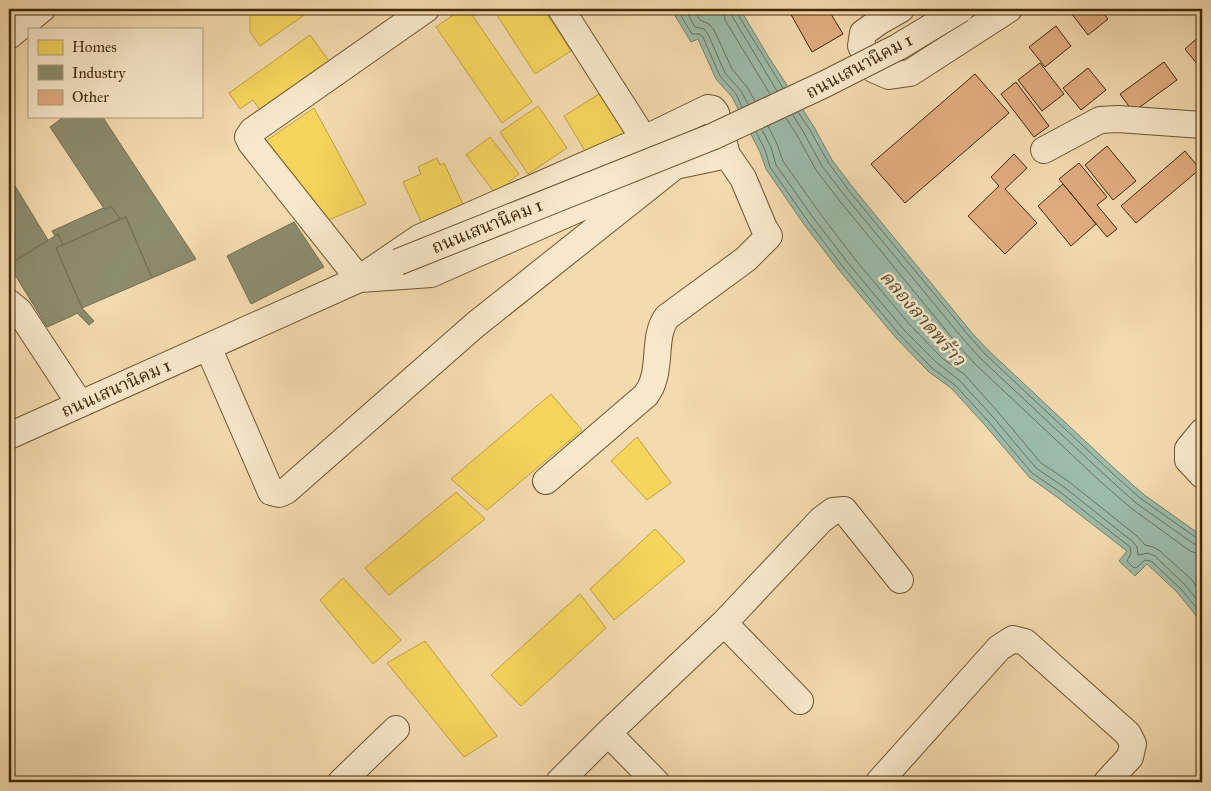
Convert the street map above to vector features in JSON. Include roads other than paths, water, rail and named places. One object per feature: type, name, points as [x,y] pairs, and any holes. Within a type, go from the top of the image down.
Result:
[{"type":"street","points":[[9,36],[42,9]]},
{"type":"street","points":[[359,278],[248,137],[252,131],[426,9]]},
{"type":"street","points":[[561,9],[644,138]]},
{"type":"street","points":[[901,9],[863,33],[861,46],[873,69],[890,76],[910,73],[1009,9]]},
{"type":"street","name":"ถนนเสนานิคม 1","points":[[9,436],[359,278],[714,136],[898,47],[962,9]]},
{"type":"street","points":[[359,278],[419,238],[708,108],[713,109],[716,113],[727,155],[743,178],[764,228],[770,236],[746,259],[666,317],[661,325],[655,375],[652,385],[646,394],[546,481]]},
{"type":"street","points":[[1044,150],[1100,120],[1118,119],[1202,126]]},
{"type":"street","points":[[359,278],[431,274],[675,166],[727,155]]},
{"type":"street","points":[[208,347],[271,492],[278,494],[286,491],[483,319],[675,166]]},
{"type":"street","points":[[9,303],[19,311],[80,404]]},
{"type":"street","points":[[1202,432],[1188,449],[1188,460],[1202,475]]},
{"type":"street","points":[[559,782],[724,623],[821,520],[833,511],[844,510],[900,580]]},
{"type":"street","points":[[724,623],[800,701]]},
{"type":"street","points":[[879,782],[999,648],[1013,640],[1025,642],[1128,734],[1133,744],[1130,757],[1107,782]]},
{"type":"street","points":[[341,782],[396,729]]},
{"type":"street","points":[[608,733],[656,782]]},
{"type":"water","name":"คลองลาดพร้าว","points":[[671,9],[740,9],[814,127],[832,160],[972,333],[1143,494],[1202,536],[1202,623],[1177,592],[1147,564],[1135,576],[1119,561],[1127,551],[1029,477],[951,388],[929,372],[896,338],[839,270],[803,223],[766,169],[760,152],[732,97],[716,79],[698,39],[691,42]]}]
